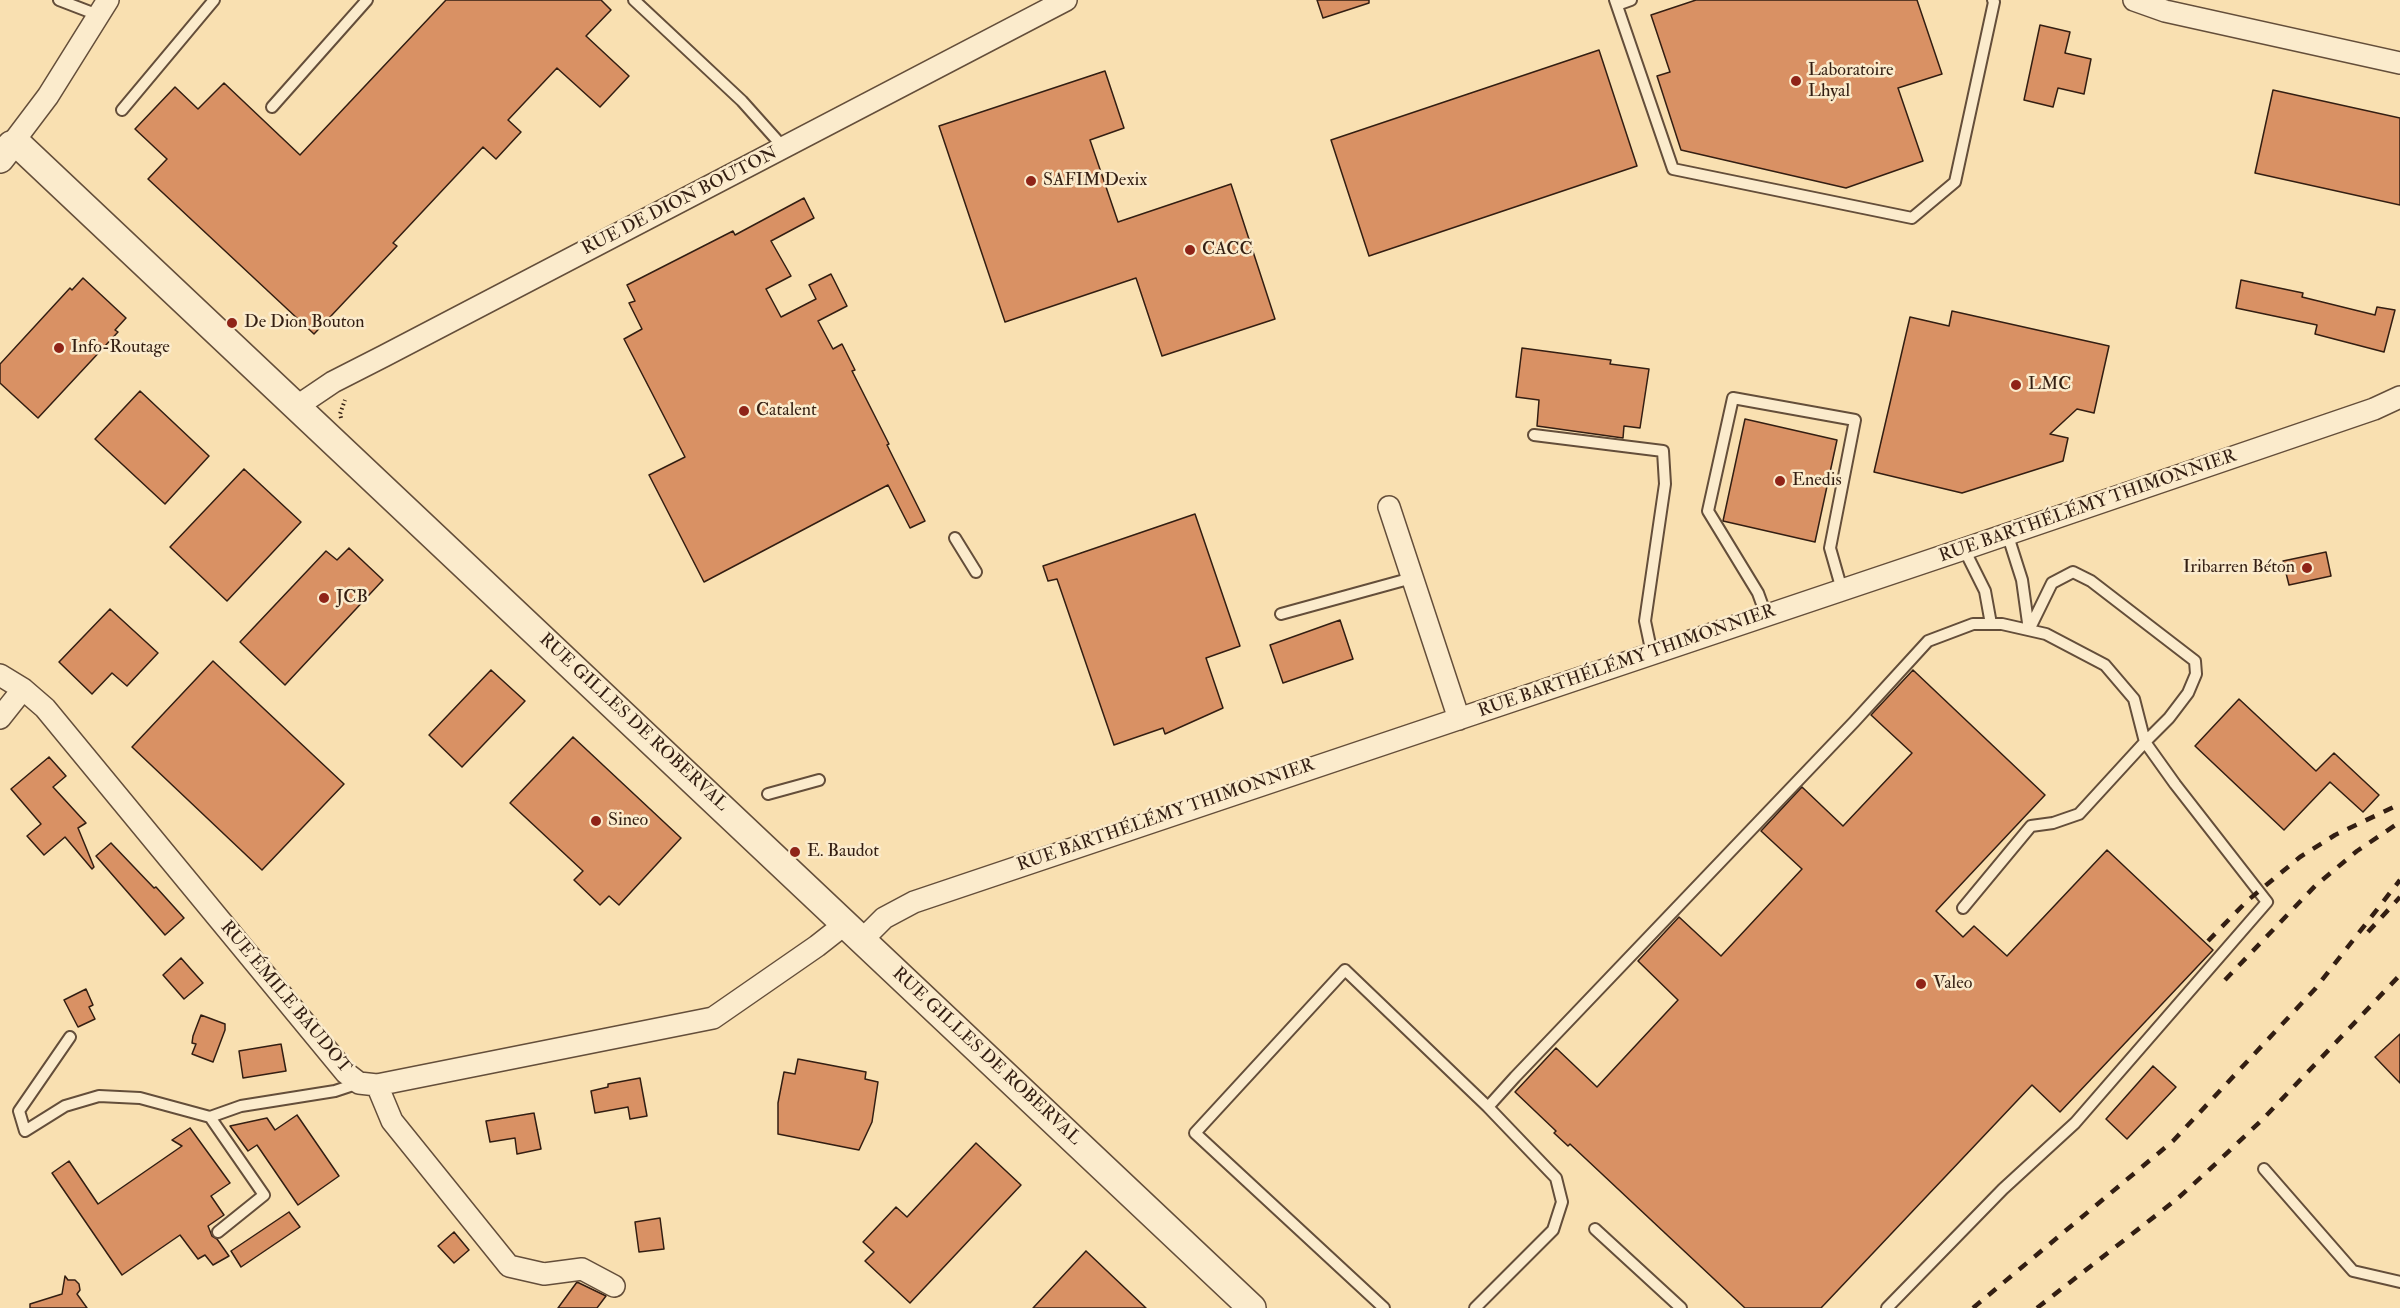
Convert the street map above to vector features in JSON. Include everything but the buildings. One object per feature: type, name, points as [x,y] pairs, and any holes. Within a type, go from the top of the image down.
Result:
[{"type":"street","name":"RUE DE DION BOUTON","points":[[296,407],[304,399],[343,377],[1066,0]]},
{"type":"street","points":[[2134,0],[2165,11],[2400,63]]},
{"type":"street","points":[[5,152],[48,96],[103,7]]},
{"type":"street","name":"RUE GILLES DE ROBERVAL","points":[[5,152],[20,146],[1252,1308]]},
{"type":"street","name":"RUE BARTHÉLÉMY THIMONNIER","points":[[368,1084],[713,1018],[817,946],[854,932],[914,902],[1964,549],[2337,422],[2400,397]]},
{"type":"street","points":[[1389,507],[1459,718]]},
{"type":"street","name":"RUE ÉMILE BAUDOT","points":[[0,675],[23,689],[45,708],[346,1073],[368,1084],[392,1121],[508,1266],[544,1274],[582,1269],[614,1286]]},
{"type":"street","points":[[0,718],[23,689]]},
{"type":"lane","points":[[59,0],[103,7]]},
{"type":"lane","points":[[122,110],[214,0]]},
{"type":"lane","points":[[272,107],[367,0]]},
{"type":"lane","points":[[634,0],[742,101],[784,148]]},
{"type":"lane","points":[[1631,0],[1616,2],[1673,169],[1912,218],[1955,182],[1993,0]]},
{"type":"lane","points":[[1767,615],[1758,593],[1708,511],[1733,398],[1855,420],[1830,548],[1842,590]]},
{"type":"lane","points":[[1534,435],[1663,451],[1665,484],[1645,621],[1652,654]]},
{"type":"lane","points":[[2007,533],[2022,580],[2029,630]]},
{"type":"lane","points":[[955,538],[976,572]]},
{"type":"lane","points":[[1964,549],[1985,591],[1991,624]]},
{"type":"lane","points":[[1963,908],[2031,826],[2053,823],[2079,814],[2169,718],[2188,693],[2196,675],[2195,661],[2091,581],[2073,572],[2052,583],[2029,630]]},
{"type":"lane","points":[[1281,614],[1412,578]]},
{"type":"lane","points":[[1488,1107],[1854,722],[1928,641],[1973,624],[2002,624],[2046,633],[2105,665],[2134,699],[2145,742],[2175,784],[2268,902],[2075,1123],[2003,1189],[1887,1308]]},
{"type":"lane","points":[[768,794],[819,780]]},
{"type":"lane","points":[[1384,1308],[1195,1133],[1345,970],[1488,1107],[1556,1178],[1562,1202],[1553,1230],[1475,1308]]},
{"type":"lane","points":[[70,1037],[19,1111],[25,1131],[65,1106],[99,1096],[140,1098],[210,1117],[241,1106],[368,1084]]},
{"type":"lane","points":[[210,1117],[264,1196],[218,1232]]},
{"type":"lane","points":[[2264,1168],[2353,1271],[2400,1282]]},
{"type":"lane","points":[[1595,1228],[1682,1308]]},
{"type":"path","points":[[342,422],[340,414],[347,396]]},
{"type":"railway","points":[[2208,941],[2247,901],[2300,857],[2335,835],[2400,804]]},
{"type":"railway","points":[[2225,980],[2315,886],[2357,851],[2400,822]]},
{"type":"railway","points":[[1973,1308],[2173,1141],[2315,989],[2400,880]]},
{"type":"railway","points":[[2368,932],[2400,897]]},
{"type":"railway","points":[[2037,1308],[2177,1199],[2210,1169],[2263,1119],[2400,975]]},
{"type":"place","name":"Laboratoire Lhyal","points":[[1796,81]]},
{"type":"place","name":"SAFIM Dexix","points":[[1031,181]]},
{"type":"place","name":"CACC","points":[[1190,250]]},
{"type":"place","name":"De Dion Bouton","points":[[232,323]]},
{"type":"place","name":"Info-Routage","points":[[59,348]]},
{"type":"place","name":"LMC","points":[[2016,385]]},
{"type":"place","name":"Catalent","points":[[744,411]]},
{"type":"place","name":"Enedis","points":[[1780,481]]},
{"type":"place","name":"Iribarren Béton","points":[[2307,568]]},
{"type":"place","name":"JCB","points":[[324,598]]},
{"type":"place","name":"Sineo","points":[[596,821]]},
{"type":"place","name":"E. Baudot","points":[[795,852]]},
{"type":"place","name":"Valeo","points":[[1921,984]]}]
